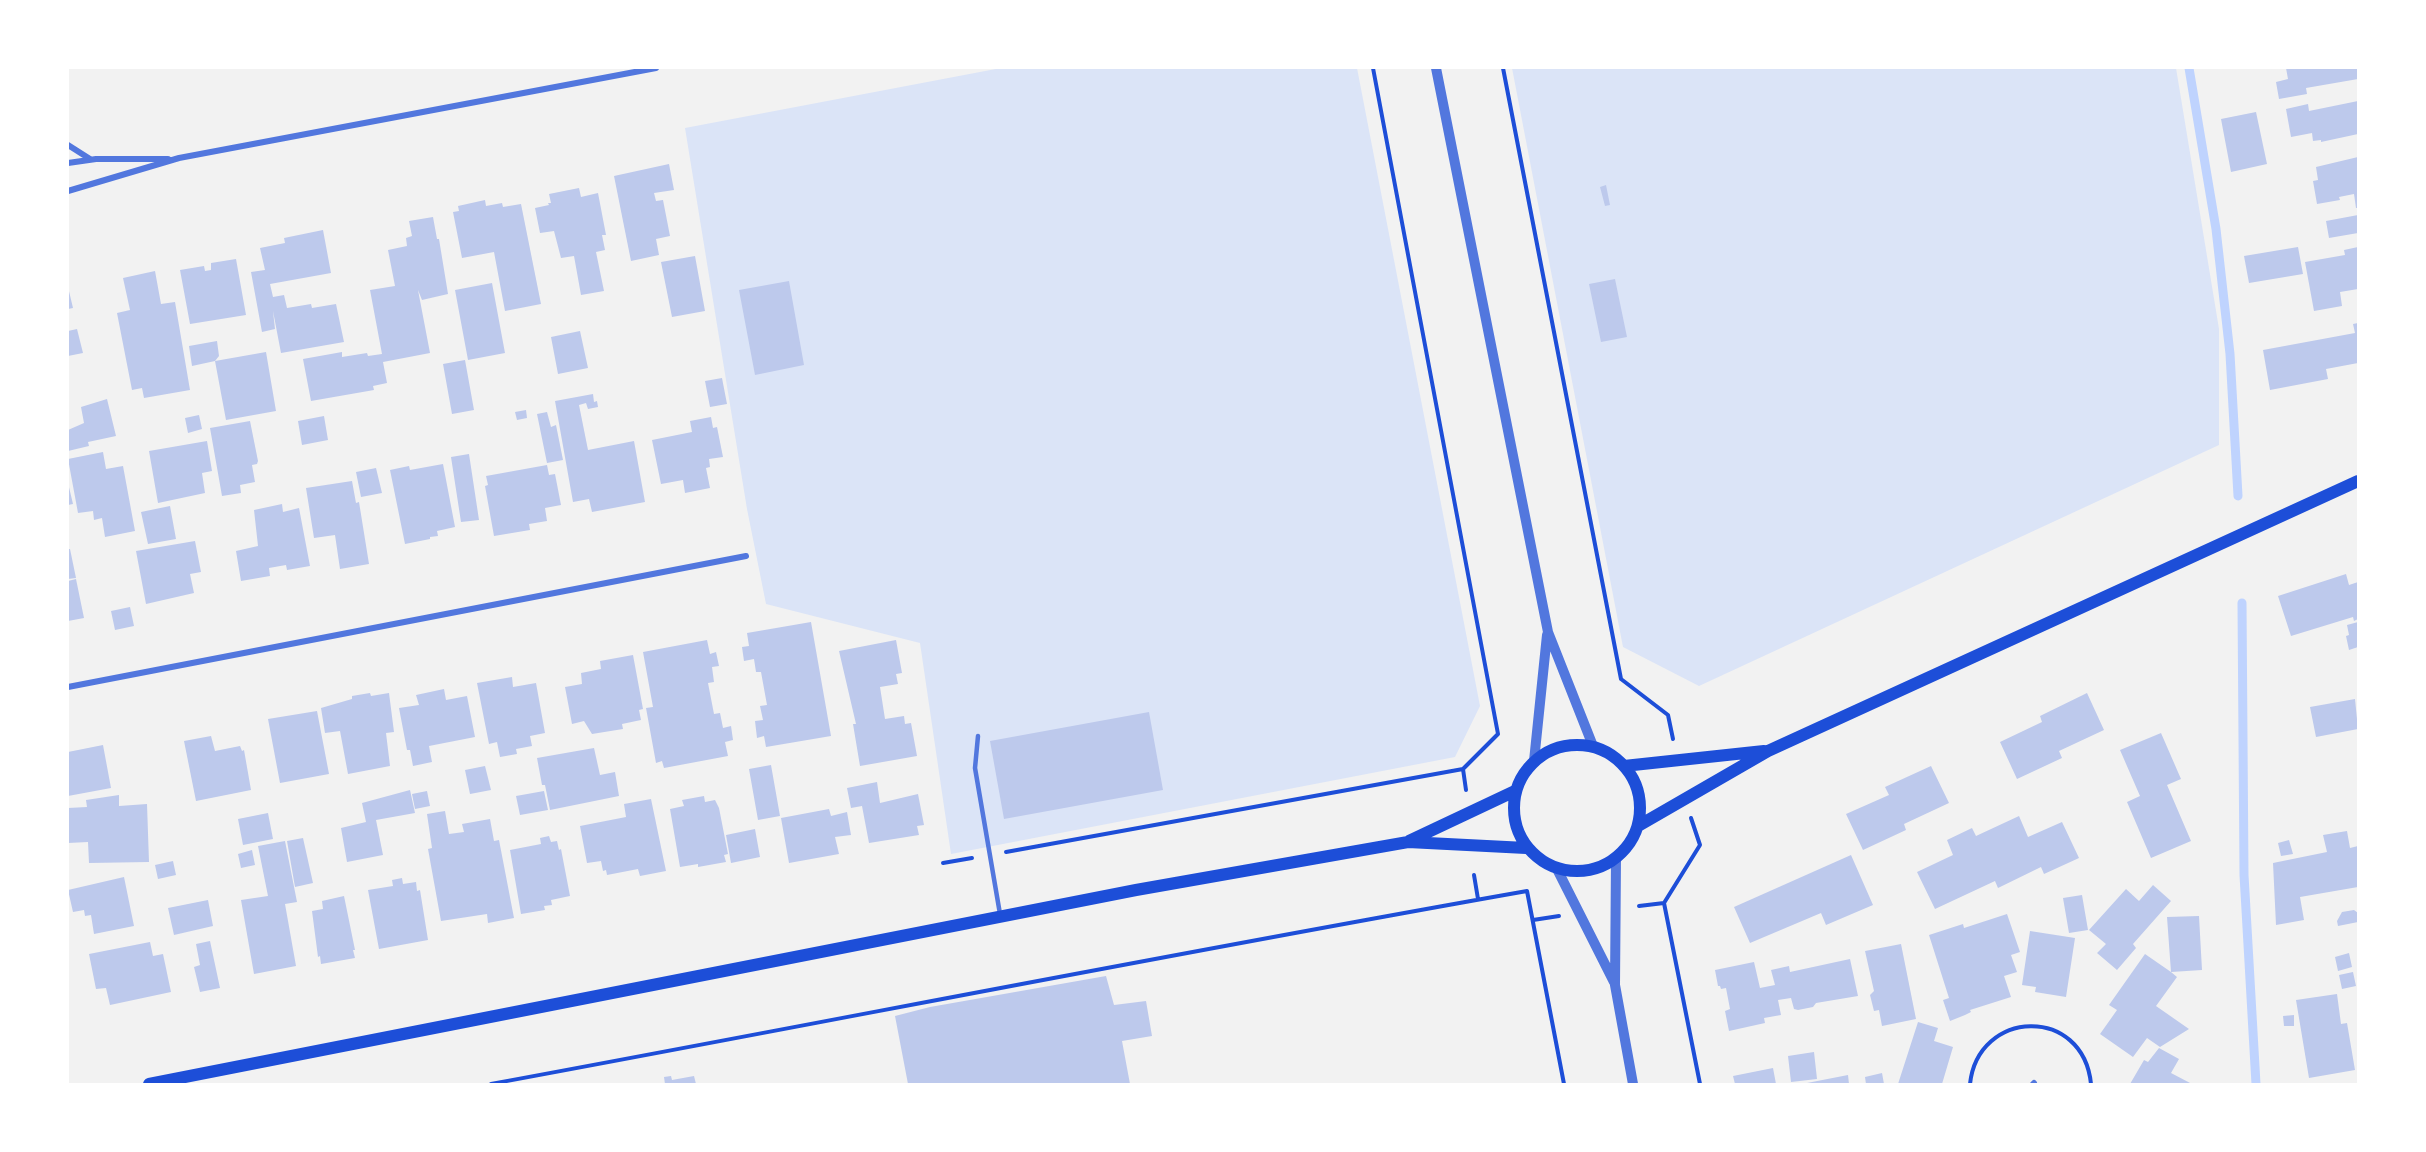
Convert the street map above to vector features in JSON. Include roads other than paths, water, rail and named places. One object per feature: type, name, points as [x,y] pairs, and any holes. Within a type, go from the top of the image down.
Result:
[{"type":"main road","points":[[1638,826],[1768,750],[2358,481]]},
{"type":"main road","points":[[1572,744],[1593,746],[1610,754],[1624,766],[1636,784],[1640,804],[1638,826],[1633,838],[1616,859],[1597,868],[1577,872],[1557,869],[1546,864],[1526,848],[1516,830],[1512,812],[1515,791],[1522,775],[1534,761],[1551,750],[1572,744]]},
{"type":"main road","points":[[1624,766],[1768,750]]},
{"type":"main road","points":[[1407,842],[1515,791]]},
{"type":"main road","points":[[149,1084],[1000,917],[1407,842],[1526,848]]},
{"type":"street","points":[[68,191],[179,158],[656,68]]},
{"type":"street","points":[[1436,68],[1548,632],[1593,746]]},
{"type":"street","points":[[68,145],[92,159]]},
{"type":"street","points":[[68,163],[92,159],[179,158]]},
{"type":"street","points":[[68,687],[746,556]]},
{"type":"street","points":[[1534,761],[1548,632]]},
{"type":"street","points":[[1616,859],[1615,985],[1633,1084]]},
{"type":"street","points":[[1557,869],[1615,985]]},
{"type":"lane","points":[[978,735],[975,768],[1000,917]]},
{"type":"waterway","points":[[2189,68],[2216,229],[2230,354],[2238,496]]},
{"type":"waterway","points":[[2242,603],[2244,875],[2256,1084]]}]
